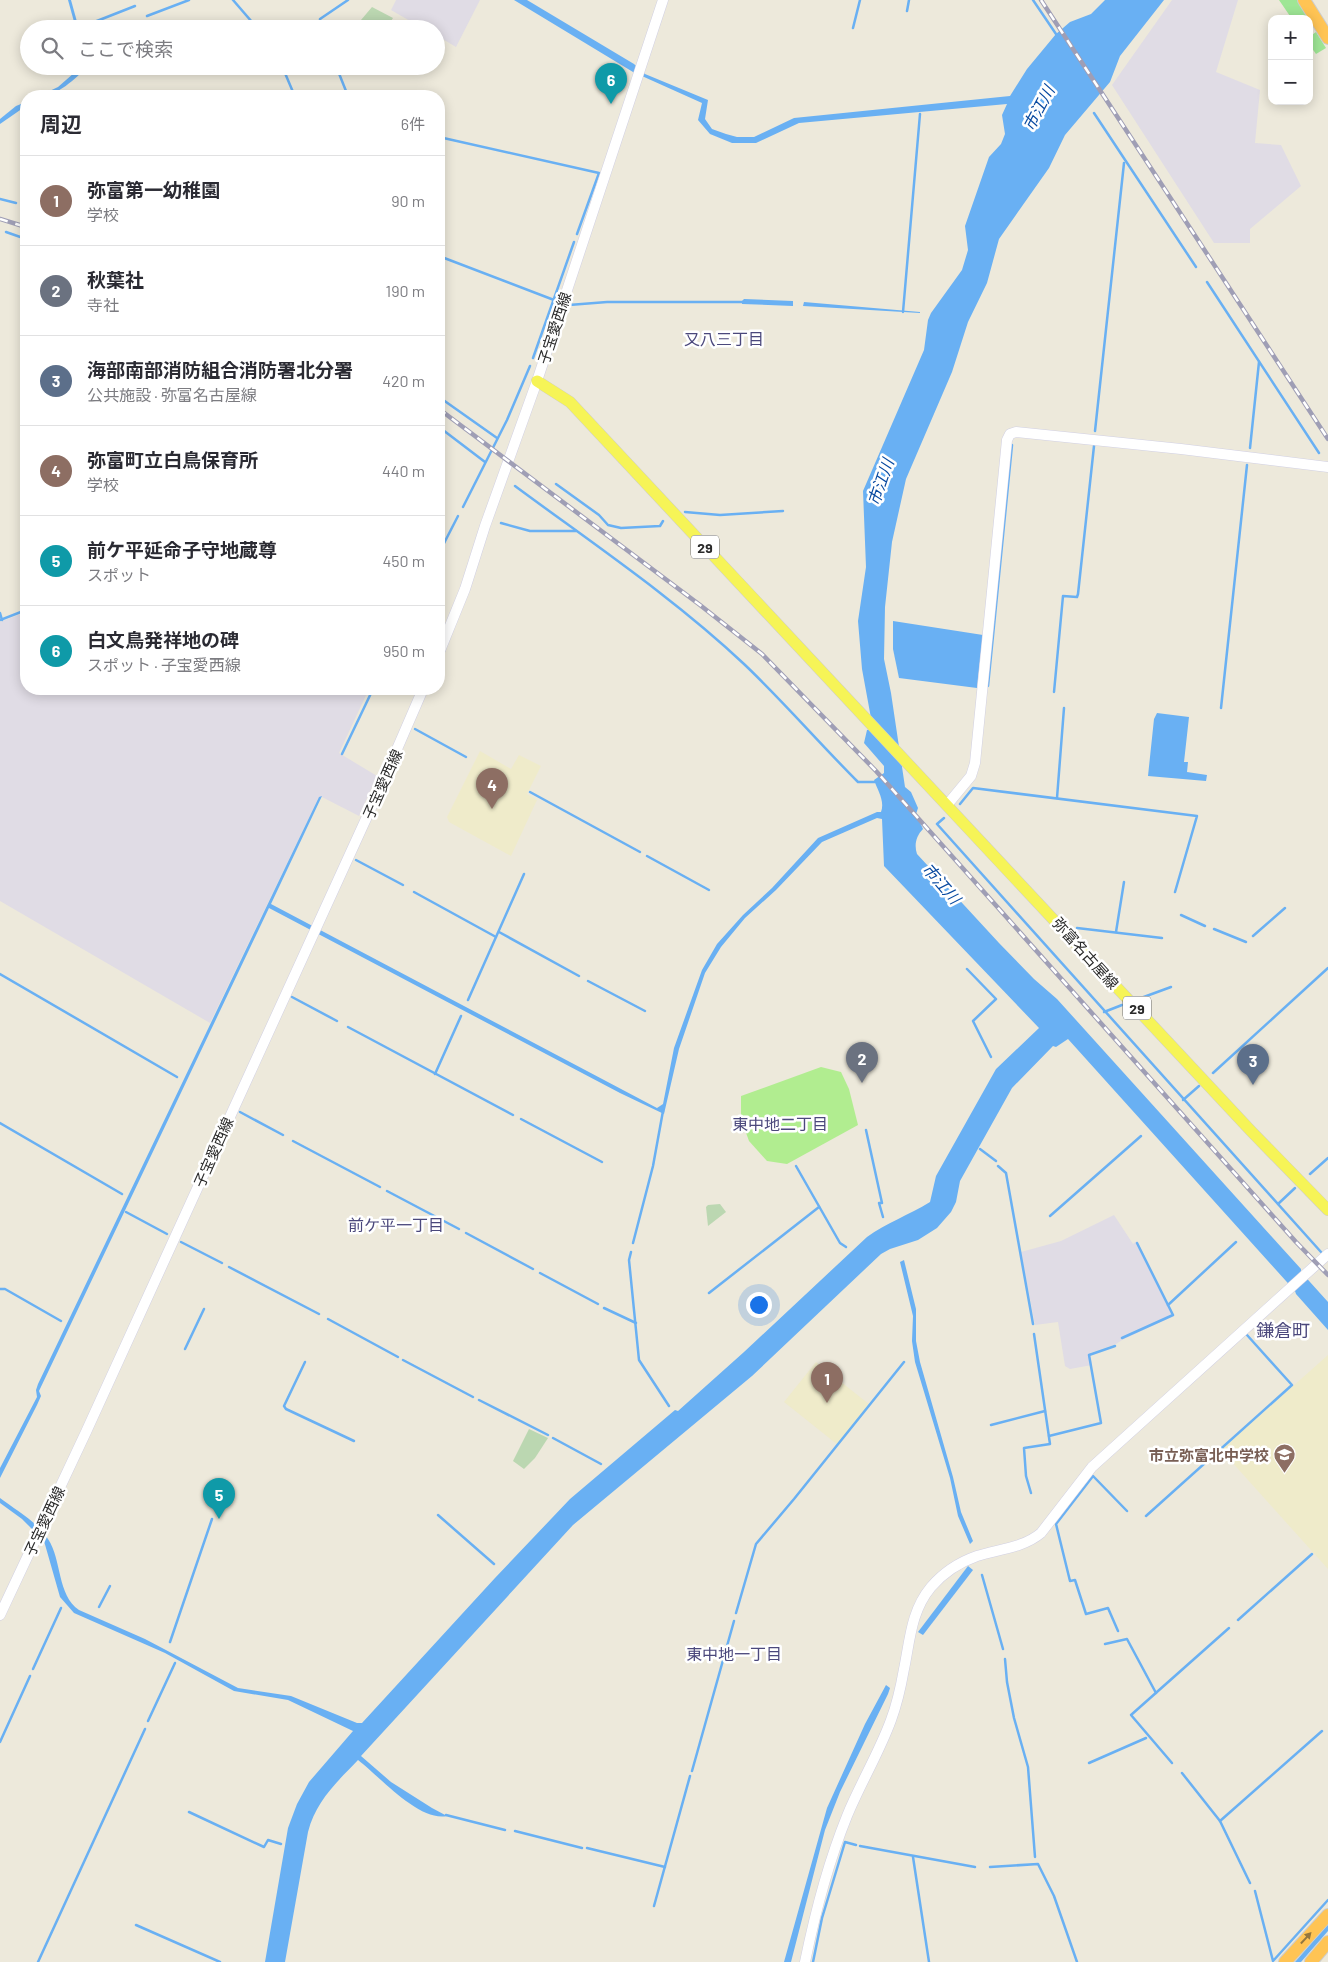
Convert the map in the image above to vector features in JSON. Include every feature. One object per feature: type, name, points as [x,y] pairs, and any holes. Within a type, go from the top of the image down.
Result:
[{"type":"highway","points":[[1304,0],[1328,38]]},
{"type":"highway","points":[[1286,1962],[1328,1914]]},
{"type":"highway","points":[[1311,1962],[1328,1942]]},
{"type":"main road","name":"子宝愛西線","points":[[445,638],[465,589],[485,526],[537,381],[663,0]]},
{"type":"main road","name":"29","points":[[537,381],[570,402],[947,805]]},
{"type":"main road","points":[[947,805],[971,776],[975,763],[1007,440],[1010,434],[1016,432],[1181,448],[1328,467]]},
{"type":"main road","name":"子宝愛西線","points":[[0,1615],[382,786],[420,695]]},
{"type":"main road","name":"弥富名古屋線","points":[[947,805],[1251,1131],[1328,1210]]},
{"type":"main road","points":[[805,1962],[819,1897],[846,1818],[891,1720],[904,1673],[911,1628],[917,1608],[927,1592],[944,1574],[961,1562],[1017,1546],[1033,1540],[1041,1534],[1092,1467],[1328,1254]]},
{"type":"shaded area","points":[[396,0],[480,0],[456,47],[445,40],[445,20],[408,20],[391,10]]},
{"type":"shaded area","points":[[1172,0],[1238,0],[1216,72],[1260,90],[1255,143],[1281,145],[1301,186],[1250,229],[1250,243],[1214,243],[1112,85]]},
{"type":"shaded area","points":[[20,614],[20,695],[366,695],[339,753],[377,776],[359,816],[319,797],[210,1023],[0,901],[0,622]]},
{"type":"shaded area","points":[[480,751],[511,769],[519,755],[541,766],[527,794],[537,800],[511,856],[449,822],[447,817]]},
{"type":"shaded area","points":[[1114,1215],[1133,1244],[1137,1241],[1174,1316],[1116,1344],[1090,1353],[1092,1365],[1070,1369],[1065,1366],[1058,1322],[1035,1325],[1021,1252],[1061,1241]]},
{"type":"shaded area","name":"市立弥富北中学校","points":[[1328,1355],[1328,1569],[1221,1450]]},
{"type":"shaded area","points":[[816,1362],[870,1405],[838,1445],[784,1402]]},
{"type":"green space","points":[[1279,0],[1298,0],[1307,15],[1289,15]]},
{"type":"green space","points":[[372,7],[393,18],[392,20],[361,20]]},
{"type":"green space","points":[[1316,32],[1326,48],[1316,54],[1313,50],[1313,34]]},
{"type":"green space","points":[[821,1067],[841,1072],[849,1089],[858,1125],[787,1164],[767,1161],[749,1141],[741,1119],[741,1096]]},
{"type":"green space","points":[[720,1204],[726,1212],[708,1226],[706,1207],[708,1205]]},
{"type":"green space","points":[[529,1429],[548,1438],[535,1458],[524,1469],[513,1461]]},
{"type":"water","points":[[68,0],[71,0],[77,20],[74,20]]},
{"type":"water","name":"市江川","points":[[514,0],[527,0],[634,64],[645,74],[708,100],[705,119],[712,129],[737,137],[754,137],[794,118],[1010,96],[1027,69],[1056,34],[1070,22],[1091,14],[1105,0],[1164,0],[1120,56],[1110,82],[1065,135],[1049,168],[999,239],[987,283],[968,322],[952,372],[906,479],[892,542],[885,607],[884,659],[905,787],[911,792],[918,808],[916,814],[923,829],[916,841],[917,854],[999,943],[1034,979],[1057,999],[1301,1269],[1301,1272],[1328,1302],[1328,1330],[1068,1039],[1056,1047],[1053,1046],[1012,1088],[960,1181],[956,1202],[951,1212],[937,1228],[918,1240],[881,1254],[752,1376],[573,1525],[361,1756],[391,1782],[447,1816],[436,1816],[412,1805],[358,1760],[335,1785],[316,1811],[308,1832],[285,1962],[265,1962],[288,1828],[297,1804],[309,1782],[353,1731],[288,1700],[234,1691],[165,1653],[74,1613],[60,1597],[44,1541],[22,1519],[0,1503],[0,1498],[32,1522],[48,1539],[56,1557],[67,1596],[79,1610],[145,1639],[238,1688],[291,1696],[357,1723],[362,1723],[570,1499],[675,1410],[678,1411],[867,1237],[930,1202],[936,1176],[996,1069],[1039,1028],[884,866],[882,819],[877,818],[822,842],[776,890],[745,918],[721,947],[705,973],[679,1049],[664,1114],[620,1093],[269,908],[39,1391],[41,1396],[37,1405],[0,1478],[0,1468],[37,1397],[36,1390],[38,1384],[319,797],[322,796],[271,904],[657,1108],[663,1104],[674,1048],[702,970],[717,944],[818,838],[877,812],[881,812],[882,800],[874,780],[884,773],[884,766],[864,743],[867,730],[873,729],[862,669],[858,621],[866,567],[863,491],[924,350],[928,320],[931,313],[962,270],[968,250],[965,226],[989,157],[1001,144],[1005,134],[1002,115],[1007,104],[799,123],[756,143],[732,143],[710,134],[698,120],[702,103],[633,72]]},
{"type":"water","points":[[72,75],[79,75],[59,90],[52,90]]},
{"type":"water","points":[[20,104],[20,110],[0,124],[0,119]]},
{"type":"water","points":[[744,299],[793,301],[793,306],[742,304]]},
{"type":"water","points":[[804,302],[920,312],[920,313],[803,306]]},
{"type":"water","points":[[893,621],[983,635],[977,688],[899,678],[893,649]]},
{"type":"water","points":[[1157,713],[1189,717],[1184,762],[1188,762],[1187,772],[1207,775],[1206,781],[1148,776],[1154,719]]},
{"type":"water","points":[[904,1260],[916,1309],[916,1341],[920,1362],[953,1477],[961,1512],[973,1541],[970,1544],[958,1516],[950,1478],[915,1362],[912,1341],[913,1316],[900,1262]]},
{"type":"water","points":[[968,1566],[973,1570],[923,1635],[918,1632]]},
{"type":"water","points":[[886,1685],[890,1688],[888,1694],[840,1792],[825,1830],[791,1962],[784,1962],[827,1808],[865,1724]]},
{"type":"water","points":[[1328,1924],[1328,1931],[1301,1962],[1295,1962]]},
{"type":"waterway","points":[[147,16],[189,0]]},
{"type":"waterway","points":[[233,0],[250,20]]},
{"type":"waterway","points":[[320,20],[348,0]]},
{"type":"waterway","points":[[853,28],[860,0]]},
{"type":"waterway","points":[[907,11],[909,0]]},
{"type":"waterway","points":[[1033,0],[1056,34]]},
{"type":"waterway","points":[[99,20],[135,6]]},
{"type":"waterway","points":[[286,75],[292,90]]},
{"type":"waterway","points":[[340,75],[346,90]]},
{"type":"waterway","points":[[1094,113],[1196,267]]},
{"type":"waterway","points":[[903,312],[920,114]]},
{"type":"waterway","points":[[445,138],[599,173],[577,234]]},
{"type":"waterway","points":[[1095,431],[1124,163]]},
{"type":"waterway","points":[[0,199],[16,203]]},
{"type":"waterway","points":[[6,232],[20,237]]},
{"type":"waterway","points":[[533,358],[574,242]]},
{"type":"waterway","points":[[445,258],[554,300]]},
{"type":"waterway","points":[[1207,282],[1319,453]]},
{"type":"waterway","points":[[569,305],[607,302],[745,302]]},
{"type":"waterway","points":[[1250,448],[1259,362]]},
{"type":"waterway","points":[[463,507],[507,420],[530,366]]},
{"type":"waterway","points":[[445,401],[497,438]]},
{"type":"waterway","points":[[445,432],[485,462]]},
{"type":"waterway","points":[[988,686],[1012,445]]},
{"type":"waterway","points":[[1054,692],[1063,596],[1077,597],[1078,594],[1094,446]]},
{"type":"waterway","points":[[1221,708],[1247,465]]},
{"type":"waterway","points":[[556,484],[599,515],[608,525],[621,528],[660,526],[663,521]]},
{"type":"waterway","points":[[515,486],[690,616],[744,664],[858,782],[875,782]]},
{"type":"waterway","points":[[685,512],[720,515],[783,511]]},
{"type":"waterway","points":[[445,541],[458,516]]},
{"type":"waterway","points":[[501,523],[530,531],[576,531]]},
{"type":"waterway","points":[[0,620],[20,612]]},
{"type":"waterway","points":[[0,613],[2,620]]},
{"type":"waterway","points":[[342,754],[370,695]]},
{"type":"waterway","points":[[1057,798],[1064,708]]},
{"type":"waterway","points":[[415,729],[466,757]]},
{"type":"waterway","points":[[960,804],[973,788],[1197,816],[1175,892]]},
{"type":"waterway","points":[[530,792],[640,852]]},
{"type":"waterway","points":[[944,818],[937,824],[1321,1252]]},
{"type":"waterway","points":[[647,856],[709,890]]},
{"type":"waterway","points":[[356,860],[403,885]]},
{"type":"waterway","points":[[468,1000],[524,874]]},
{"type":"waterway","points":[[1116,932],[1124,882]]},
{"type":"waterway","points":[[414,892],[496,937]]},
{"type":"waterway","points":[[1253,936],[1285,908]]},
{"type":"waterway","points":[[1181,915],[1205,926]]},
{"type":"waterway","points":[[1077,928],[1162,938]]},
{"type":"waterway","points":[[1214,929],[1246,942]]},
{"type":"waterway","points":[[499,932],[579,976]]},
{"type":"waterway","points":[[1213,1073],[1328,968]]},
{"type":"waterway","points":[[967,969],[996,999],[973,1021],[991,1057]]},
{"type":"waterway","points":[[0,974],[177,1077]]},
{"type":"waterway","points":[[588,981],[645,1011]]},
{"type":"waterway","points":[[1141,998],[1171,987]]},
{"type":"waterway","points":[[292,997],[337,1021]]},
{"type":"waterway","points":[[1104,1012],[1122,1005]]},
{"type":"waterway","points":[[435,1074],[461,1016]]},
{"type":"waterway","points":[[348,1027],[513,1115]]},
{"type":"waterway","points":[[1183,1100],[1199,1086]]},
{"type":"waterway","points":[[633,1243],[653,1166],[663,1111]]},
{"type":"waterway","points":[[240,1112],[283,1135]]},
{"type":"waterway","points":[[521,1119],[602,1162]]},
{"type":"waterway","points":[[0,1123],[122,1194]]},
{"type":"waterway","points":[[866,1130],[882,1203],[879,1203],[883,1217]]},
{"type":"waterway","points":[[1050,1216],[1141,1136]]},
{"type":"waterway","points":[[293,1141],[380,1187]]},
{"type":"waterway","points":[[980,1149],[996,1161]]},
{"type":"waterway","points":[[1310,1174],[1328,1158]]},
{"type":"waterway","points":[[796,1166],[840,1243],[846,1247]]},
{"type":"waterway","points":[[998,1166],[1006,1173],[1033,1324]]},
{"type":"waterway","points":[[1278,1204],[1295,1188]]},
{"type":"waterway","points":[[387,1191],[459,1229]]},
{"type":"waterway","points":[[709,1293],[819,1207]]},
{"type":"waterway","points":[[126,1212],[167,1234]]},
{"type":"waterway","points":[[466,1233],[533,1269]]},
{"type":"waterway","points":[[181,1242],[222,1263]]},
{"type":"waterway","points":[[1168,1305],[1236,1242]]},
{"type":"waterway","points":[[1122,1338],[1173,1315],[1137,1243]]},
{"type":"waterway","points":[[631,1252],[629,1260],[639,1360],[669,1406]]},
{"type":"waterway","points":[[229,1267],[319,1314]]},
{"type":"waterway","points":[[540,1273],[598,1304]]},
{"type":"waterway","points":[[0,1289],[5,1289],[61,1321]]},
{"type":"waterway","points":[[604,1308],[636,1323]]},
{"type":"waterway","points":[[185,1349],[204,1309]]},
{"type":"waterway","points":[[328,1319],[398,1357]]},
{"type":"waterway","points":[[1031,1493],[1026,1476],[1024,1448],[1050,1444],[1034,1334]]},
{"type":"waterway","points":[[1146,1516],[1292,1385],[1247,1335]]},
{"type":"waterway","points":[[1049,1436],[1101,1423],[1089,1355],[1115,1346]]},
{"type":"waterway","points":[[403,1360],[473,1397]]},
{"type":"waterway","points":[[305,1362],[284,1406],[286,1409],[354,1441]]},
{"type":"waterway","points":[[736,1613],[756,1544],[904,1362]]},
{"type":"waterway","points":[[479,1400],[548,1435]]},
{"type":"waterway","points":[[991,1425],[1045,1411]]},
{"type":"waterway","points":[[553,1438],[601,1464]]},
{"type":"waterway","points":[[1118,1631],[1108,1608],[1086,1614],[1075,1580],[1070,1581],[1056,1524],[1093,1476],[1127,1511]]},
{"type":"waterway","points":[[438,1515],[494,1564]]},
{"type":"waterway","points":[[170,1642],[212,1519]]},
{"type":"waterway","points":[[1238,1620],[1312,1554]]},
{"type":"waterway","points":[[982,1575],[1003,1649]]},
{"type":"waterway","points":[[99,1607],[110,1586]]},
{"type":"waterway","points":[[33,1669],[61,1608]]},
{"type":"waterway","points":[[692,1771],[734,1621]]},
{"type":"waterway","points":[[1172,1763],[1131,1715],[1229,1628]]},
{"type":"waterway","points":[[1105,1644],[1127,1639],[1156,1693]]},
{"type":"waterway","points":[[1005,1659],[1014,1718],[1028,1767],[1035,1857]]},
{"type":"waterway","points":[[148,1721],[175,1663]]},
{"type":"waterway","points":[[0,1742],[30,1676]]},
{"type":"waterway","points":[[38,1962],[145,1729]]},
{"type":"waterway","points":[[1220,1821],[1322,1731]]},
{"type":"waterway","points":[[1089,1763],[1146,1738]]},
{"type":"waterway","points":[[1182,1773],[1220,1821],[1250,1883]]},
{"type":"waterway","points":[[654,1906],[690,1776]]},
{"type":"waterway","points":[[189,1812],[264,1847],[268,1840],[281,1844]]},
{"type":"waterway","points":[[446,1815],[505,1830]]},
{"type":"waterway","points":[[515,1831],[582,1848]]},
{"type":"waterway","points":[[813,1962],[822,1918],[845,1842],[856,1845]]},
{"type":"waterway","points":[[860,1846],[975,1867]]},
{"type":"waterway","points":[[587,1848],[665,1867]]},
{"type":"waterway","points":[[913,1857],[929,1962]]},
{"type":"waterway","points":[[990,1867],[1038,1864],[1054,1896],[1077,1962]]},
{"type":"waterway","points":[[1255,1891],[1273,1961],[1328,1900]]},
{"type":"waterway","points":[[136,1925],[220,1962]]},
{"type":"railway","points":[[1041,0],[1328,439]]},
{"type":"railway","points":[[0,219],[20,225]]},
{"type":"railway","points":[[445,414],[700,605],[762,654],[876,771],[1296,1242],[1328,1275]]},
{"type":"place","name":"白文鳥発祥地の碑","points":[[611,104]]},
{"type":"place","name":"弥富町立白鳥保育所","points":[[492,809]]},
{"type":"place","name":"秋葉社","points":[[862,1083]]},
{"type":"place","name":"海部南部消防組合消防署北分署","points":[[1253,1085]]},
{"type":"place","name":"弥富第一幼稚園","points":[[827,1403]]},
{"type":"place","name":"市立弥富北中学校","points":[[1285,1474]]},
{"type":"place","name":"前ケ平延命子守地蔵尊","points":[[219,1519]]},
{"type":"district","name":"又八三丁目","points":[[724,338]]},
{"type":"district","name":"東中地二丁目","points":[[780,1123]]},
{"type":"district","name":"前ケ平一丁目","points":[[396,1224]]},
{"type":"district","name":"鎌倉町","points":[[1283,1330]]},
{"type":"district","name":"東中地一丁目","points":[[734,1653]]}]
